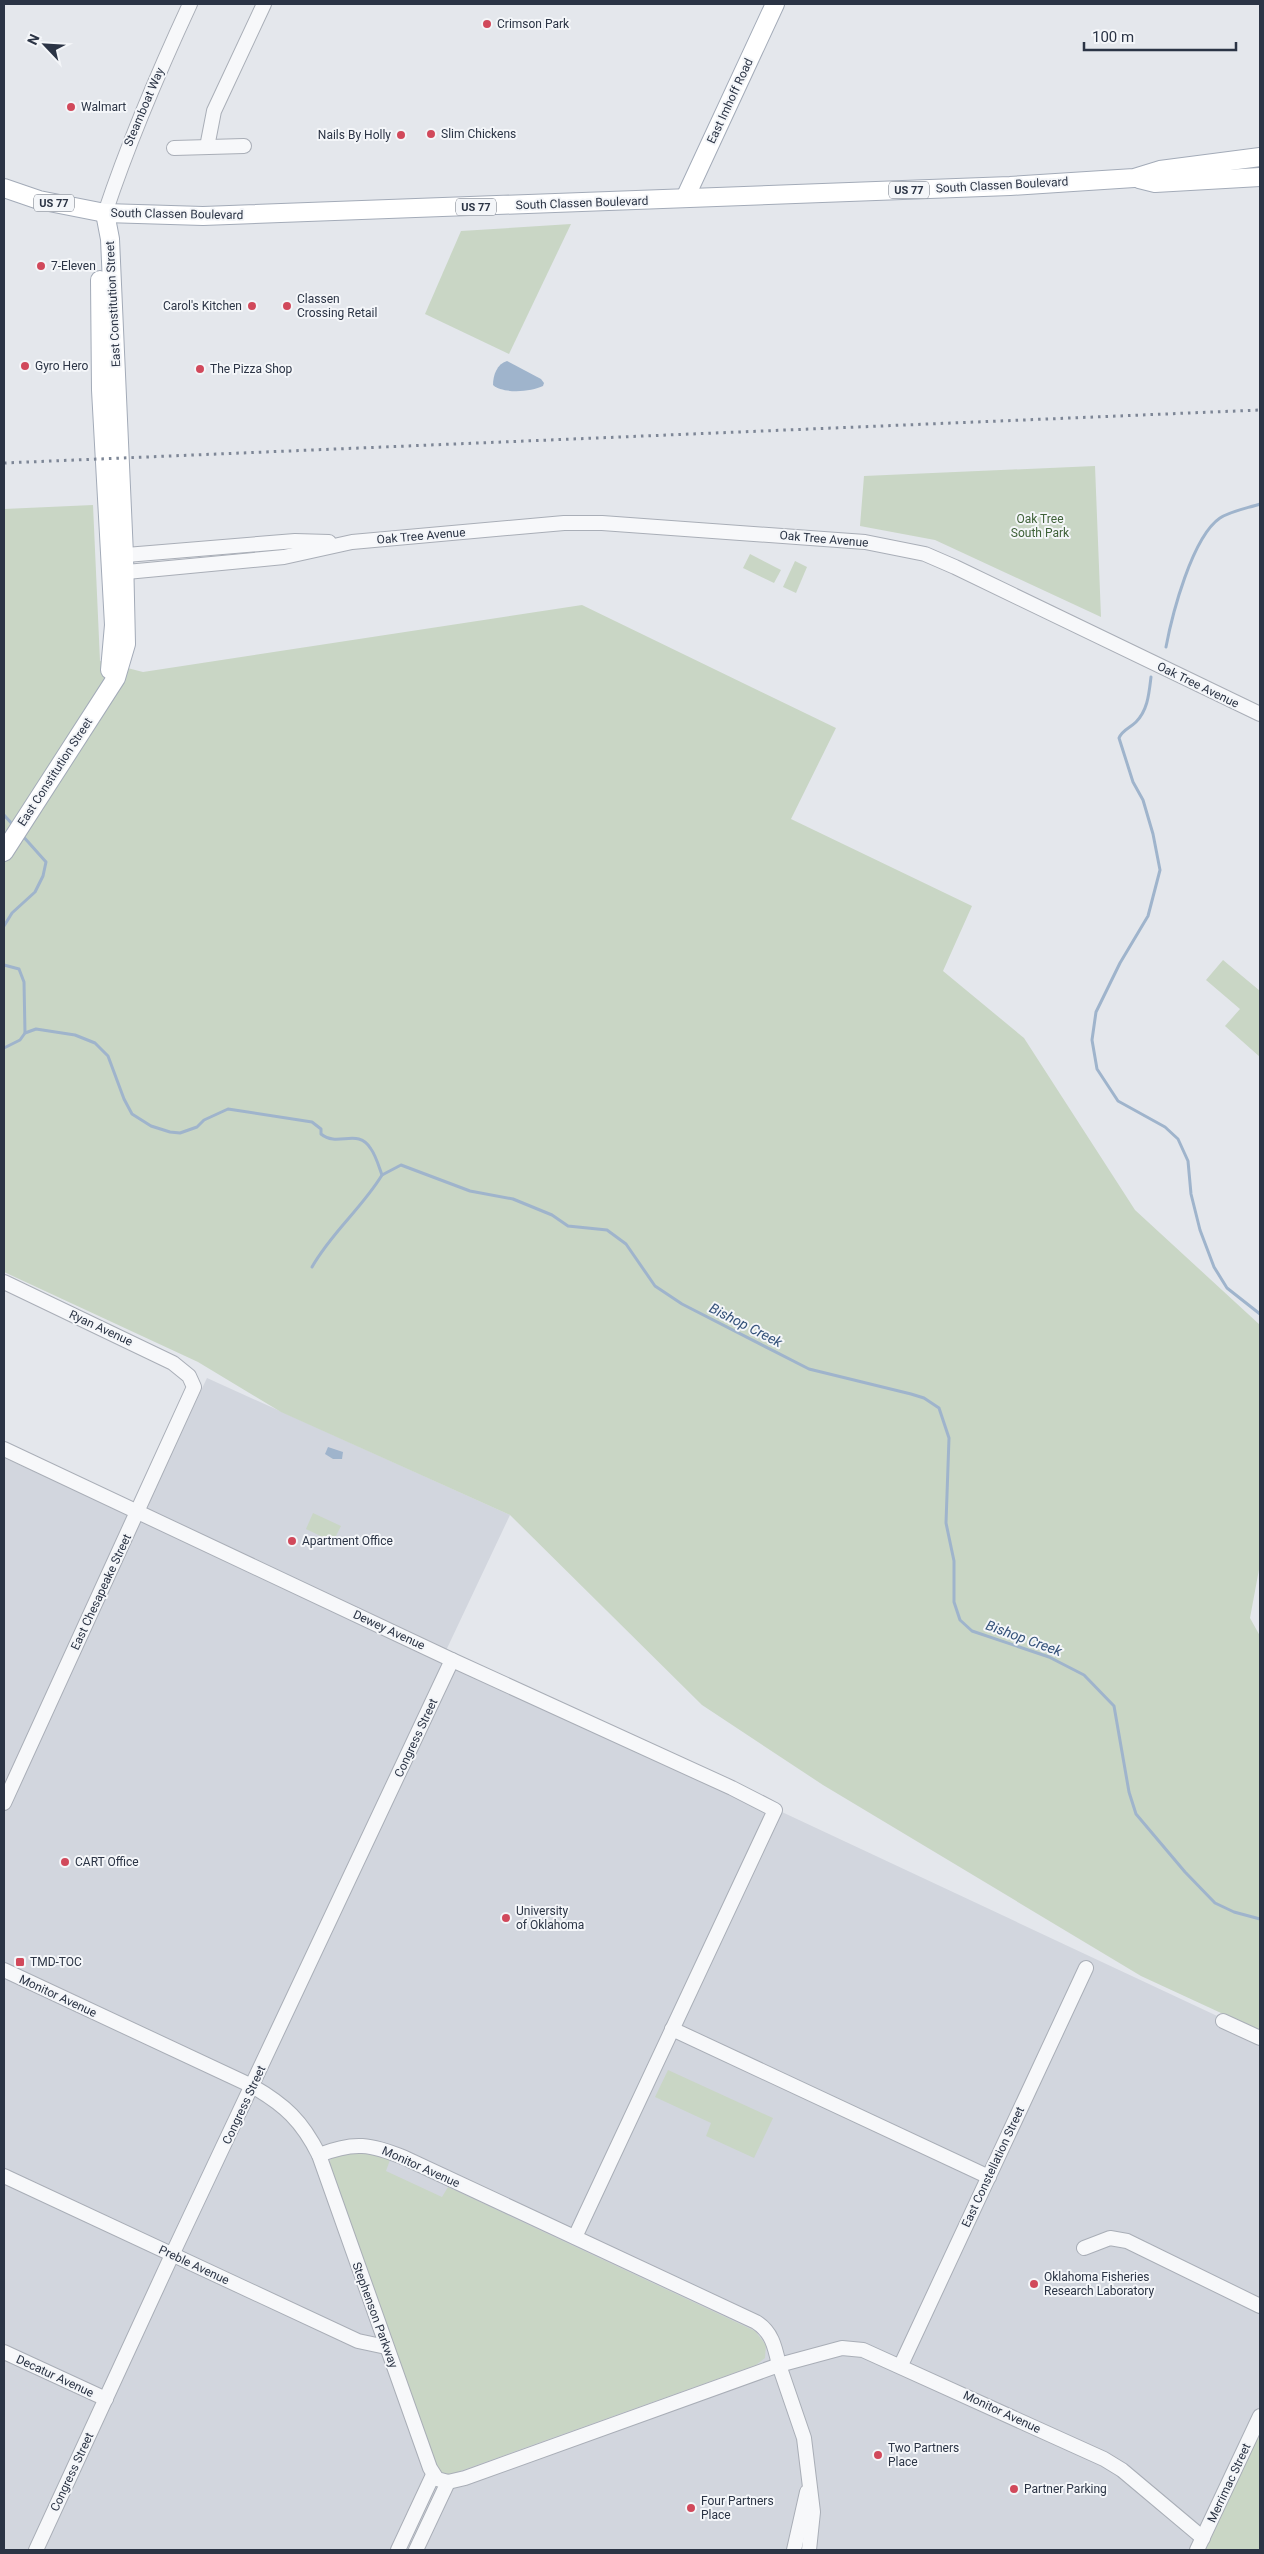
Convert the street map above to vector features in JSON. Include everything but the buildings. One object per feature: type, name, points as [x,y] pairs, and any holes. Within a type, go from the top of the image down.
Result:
[{"type":"main road","name":"East Imhoff Road","points":[[685,198],[775,4]]},
{"type":"main road","name":"South Classen Boulevard","points":[[4,188],[39,200],[105,213],[245,216],[1010,186],[1134,178],[1160,170],[1260,157]]},
{"type":"main road","name":"South Classen Boulevard","points":[[1134,178],[1155,183],[1260,177]]},
{"type":"main road","name":"East Constitution Street","points":[[9,844],[116,678],[126,644],[101,390],[98,235],[105,213]]},
{"type":"street","name":"Steamboat Way","points":[[105,213],[138,119],[190,4]]},
{"type":"street","points":[[207,147],[214,111],[264,4]]},
{"type":"street","points":[[174,148],[244,146]]},
{"type":"street","name":"Oak Tree Avenue","points":[[117,565],[238,547],[295,541],[352,542],[564,523],[602,523],[865,542],[925,554],[955,567],[1260,714]]},
{"type":"street","name":"Oak Tree Avenue","points":[[117,565],[241,561],[284,557],[352,542]]},
{"type":"street","points":[[238,547],[241,561]]},
{"type":"street","name":"Ryan Avenue","points":[[4,1282],[173,1363],[189,1376],[192,1381]]},
{"type":"street","name":"East Chesapeake Street","points":[[4,1802],[192,1395],[192,1381]]},
{"type":"street","name":"Dewey Avenue","points":[[4,1449],[452,1660],[732,1788],[775,1810],[672,2029]]},
{"type":"street","name":"Congress Street","points":[[36,2550],[172,2255],[452,1660]]},
{"type":"street","name":"East Constellation Street","points":[[901,2366],[1086,1968]]},
{"type":"street","name":"Monitor Avenue","points":[[4,1970],[252,2086],[287,2108],[306,2132],[319,2155],[360,2144],[384,2150],[756,2322],[764,2327],[772,2339],[779,2364]]},
{"type":"street","points":[[1223,2021],[1260,2038]]},
{"type":"street","points":[[575,2237],[672,2029],[989,2177]]},
{"type":"street","name":"Stephenson Parkway","points":[[319,2155],[433,2475]]},
{"type":"street","name":"Preble Avenue","points":[[4,2176],[358,2341],[386,2347]]},
{"type":"street","points":[[1084,2248],[1110,2238],[1127,2241],[1260,2306]]},
{"type":"street","name":"Monitor Avenue","points":[[448,2482],[465,2478],[779,2364],[825,2351],[852,2347],[901,2366],[1104,2459],[1122,2470],[1200,2544]]},
{"type":"street","name":"Decatur Avenue","points":[[4,2352],[106,2399]]},
{"type":"street","points":[[779,2364],[804,2438],[808,2486],[813,2512],[809,2550]]},
{"type":"street","name":"Merrimac Street","points":[[1200,2544],[1260,2416]]},
{"type":"street","points":[[398,2550],[433,2475],[442,2482],[448,2482],[416,2550]]},
{"type":"street","points":[[794,2550],[808,2486]]},
{"type":"shaded area","name":"University of Oklahoma","points":[[207,1378],[510,1515],[442,1659],[767,1805],[1260,2036],[1260,2550],[4,2550],[4,1458],[139,1519]]},
{"type":"green space","points":[[571,224],[509,354],[425,314],[461,231]]},
{"type":"green space","name":"Oak Tree South Park","points":[[1095,466],[1101,617],[935,540],[860,526],[864,476]]},
{"type":"green space","points":[[93,505],[100,661],[143,672],[582,605],[836,728],[791,819],[972,906],[943,971],[1024,1038],[1135,1210],[1260,1325],[1260,1564],[1250,1618],[1260,1636],[1260,2031],[1141,1976],[823,1785],[702,1705],[510,1515],[281,1412],[198,1362],[4,1272],[4,509]]},
{"type":"green space","points":[[750,554],[781,570],[774,583],[743,568]]},
{"type":"green space","points":[[795,561],[807,567],[796,593],[783,587]]},
{"type":"green space","points":[[1223,960],[1260,991],[1260,1057],[1225,1026],[1240,1009],[1206,980]]},
{"type":"green space","points":[[313,1513],[341,1526],[333,1542],[306,1529]]},
{"type":"green space","points":[[668,2070],[773,2118],[754,2158],[706,2136],[711,2123],[655,2097]]},
{"type":"green space","points":[[353,2149],[391,2157],[386,2171],[442,2197],[448,2187],[755,2331],[766,2345],[765,2358],[756,2365],[449,2475],[441,2473],[436,2468],[329,2167],[331,2157]]},
{"type":"green space","points":[[1260,2431],[1260,2550],[1204,2550]]},
{"type":"water","points":[[507,361],[541,379],[544,383],[543,386],[532,390],[510,391],[493,385],[496,370]]},
{"type":"water","points":[[328,1447],[343,1452],[342,1459],[333,1459],[325,1454]]},
{"type":"waterway","points":[[1166,647],[1178,597],[1192,559],[1210,528],[1224,516],[1260,504]]},
{"type":"waterway","points":[[1151,677],[1150,689],[1143,712],[1136,722],[1124,731],[1119,738],[1133,782],[1143,800],[1153,834],[1160,870],[1148,916],[1120,963],[1096,1012],[1092,1040],[1097,1069],[1118,1101],[1165,1127],[1178,1139],[1188,1161],[1191,1194],[1200,1230],[1214,1267],[1227,1288],[1260,1314]]},
{"type":"waterway","points":[[4,815],[14,826]]},
{"type":"waterway","points":[[4,926],[12,913],[35,892],[43,876],[46,862],[21,834]]},
{"type":"waterway","points":[[4,965],[19,969],[24,982],[25,1033]]},
{"type":"waterway","name":"Bishop Creek","points":[[4,1048],[20,1040],[25,1033],[36,1029],[75,1035],[95,1043],[108,1056],[124,1099],[132,1114],[151,1126],[180,1133],[197,1127],[204,1120],[228,1109],[312,1122],[321,1129],[321,1134],[327,1138],[354,1138],[366,1143],[371,1149],[382,1175],[401,1165],[470,1191],[513,1199],[552,1215],[568,1226],[607,1230],[626,1244],[655,1286],[682,1304],[809,1369],[911,1394],[924,1398],[939,1408],[949,1438],[946,1523],[954,1561],[954,1602],[960,1620],[972,1631],[1049,1657],[1084,1675],[1114,1706],[1129,1792],[1136,1814],[1185,1872],[1215,1903],[1234,1912],[1260,1919]]},
{"type":"waterway","points":[[312,1267],[328,1243],[365,1199],[382,1175]]},
{"type":"railway","points":[[4,463],[1260,410]]},
{"type":"place","name":"Crimson Park","points":[[487,24]]},
{"type":"place","name":"Walmart","points":[[71,107]]},
{"type":"place","name":"Slim Chickens","points":[[431,134]]},
{"type":"place","name":"Nails By Holly","points":[[401,135]]},
{"type":"place","name":"7-Eleven","points":[[41,266]]},
{"type":"place","name":"Carol's Kitchen","points":[[252,306]]},
{"type":"place","name":"Classen Crossing Retail","points":[[287,306]]},
{"type":"place","name":"Gyro Hero","points":[[25,366]]},
{"type":"place","name":"The Pizza Shop","points":[[200,369]]},
{"type":"place","name":"Apartment Office","points":[[292,1541]]},
{"type":"place","name":"CART Office","points":[[65,1862]]},
{"type":"place","name":"University of Oklahoma","points":[[506,1918]]},
{"type":"place","name":"TMD-TOC","points":[[20,1962]]},
{"type":"place","name":"Oklahoma Fisheries Research Laboratory","points":[[1034,2284]]},
{"type":"place","name":"Two Partners Place","points":[[878,2455]]},
{"type":"place","name":"Partner Parking","points":[[1014,2489]]},
{"type":"place","name":"Four Partners Place","points":[[691,2508]]}]
